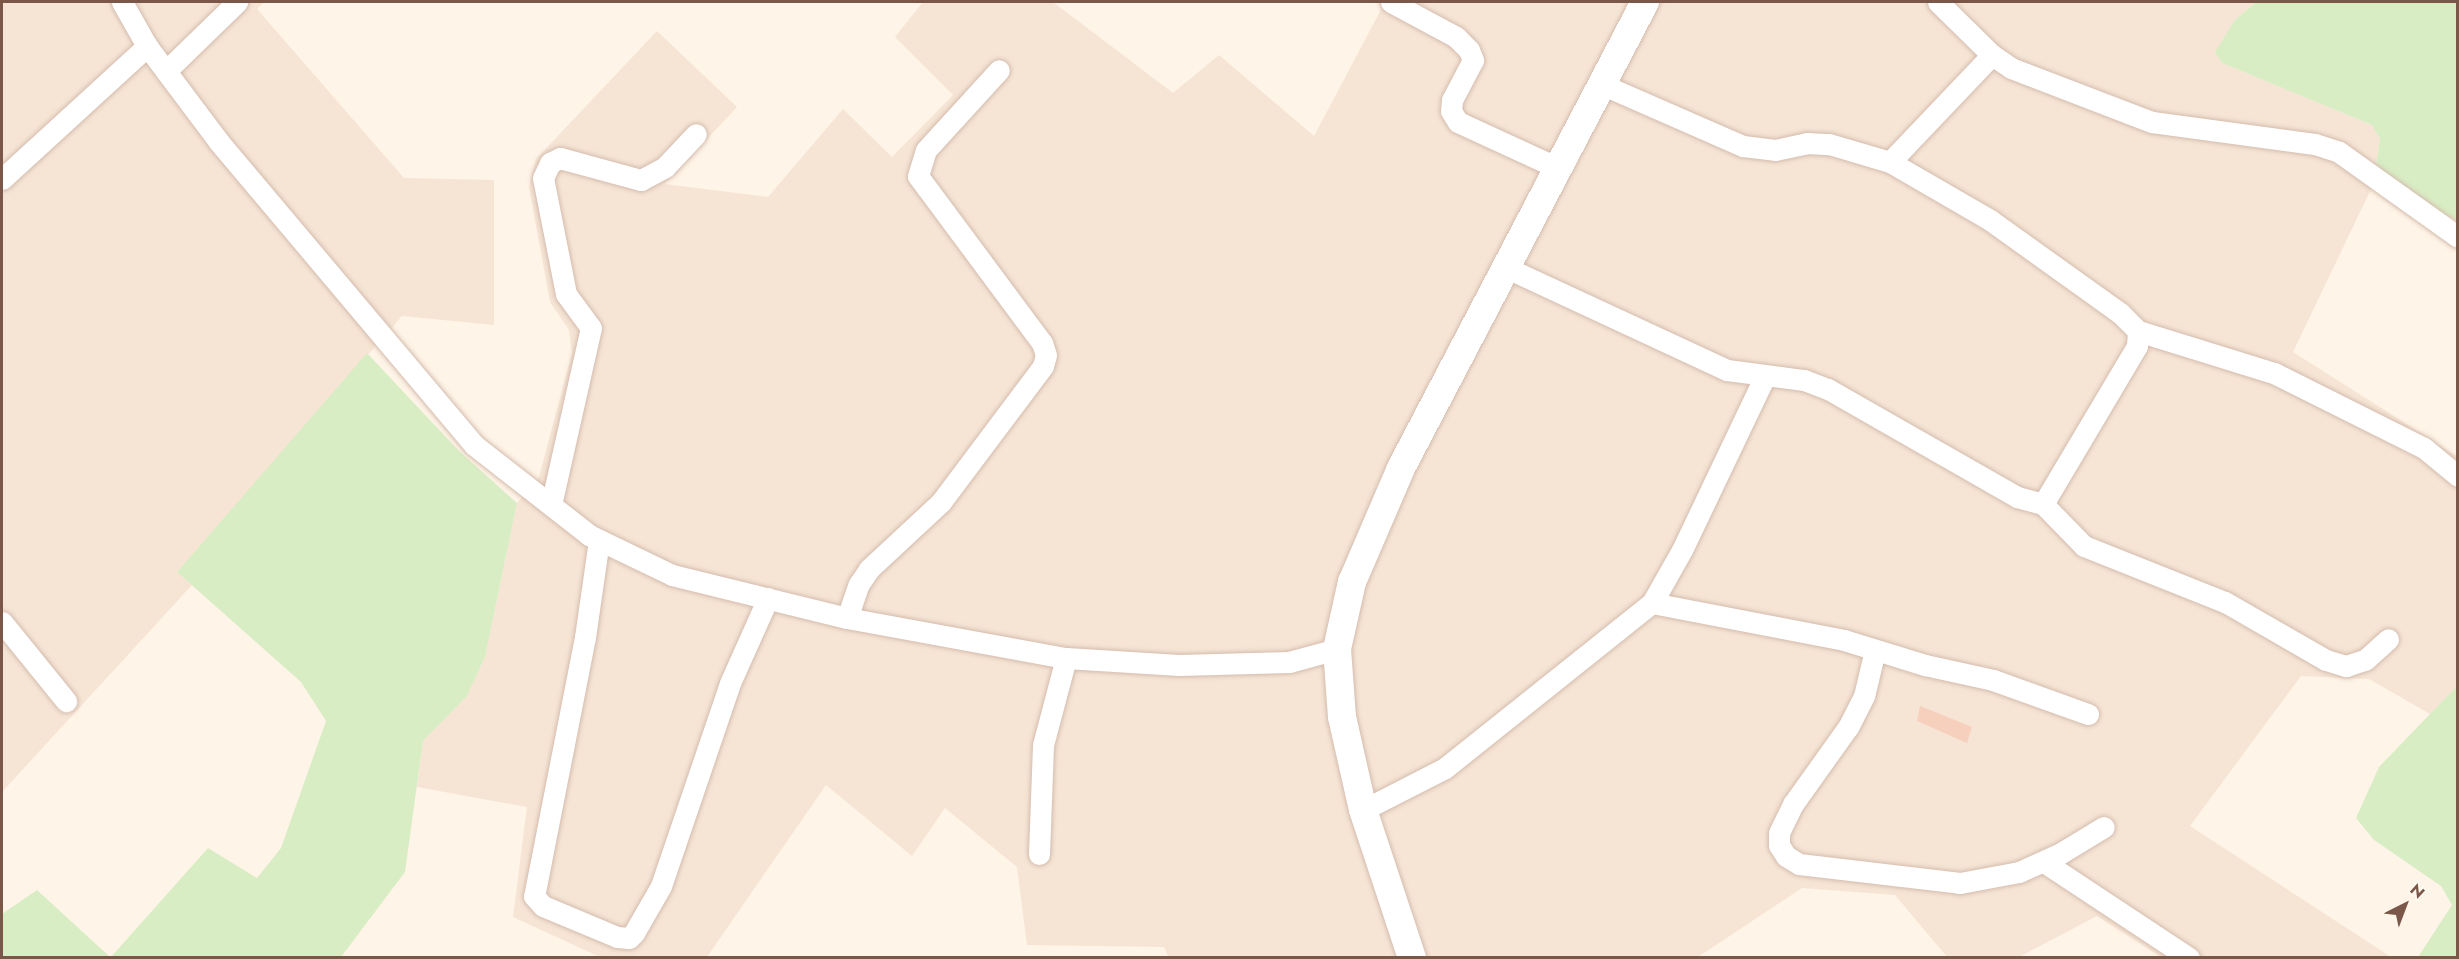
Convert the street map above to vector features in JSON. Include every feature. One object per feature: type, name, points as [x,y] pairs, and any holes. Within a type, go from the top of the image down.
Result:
[{"type":"main road","points":[[1412,957],[1364,810],[1342,717],[1337,649],[1352,582],[1401,468],[1645,2]]},
{"type":"street","points":[[123,2],[147,46],[219,142],[474,445],[599,540],[672,575],[847,618],[1066,658],[1179,665],[1289,662],[1337,649]]},
{"type":"street","points":[[167,70],[237,2]]},
{"type":"street","points":[[1391,2],[1456,37],[1469,50],[1473,60],[1452,100],[1451,111],[1458,122],[1558,168]]},
{"type":"street","points":[[1938,2],[1992,55],[2033,78],[2152,122],[2315,144],[2339,152],[2453,230]]},
{"type":"street","points":[[2,179],[147,46]]},
{"type":"street","points":[[1890,162],[1992,55]]},
{"type":"street","points":[[847,618],[859,584],[869,569],[941,502],[1043,366],[1046,356],[1042,343],[918,176],[926,150],[999,70]]},
{"type":"street","points":[[1602,84],[1743,146],[1775,150],[1807,143],[1829,144],[1890,162],[1990,220],[2120,313],[2138,331],[2274,373],[2424,448],[2457,476]]},
{"type":"street","points":[[551,505],[591,328],[566,294],[543,178],[550,163],[560,158],[641,180],[652,177],[696,134]]},
{"type":"street","points":[[1507,268],[1727,370],[1764,378],[1804,380],[1828,389],[2017,497],[2043,504],[2084,546],[2225,602],[2326,660],[2346,666],[2366,660],[2388,639]]},
{"type":"street","points":[[2043,504],[2138,346],[2138,331]]},
{"type":"street","points":[[1364,810],[1445,768],[1652,603],[1682,550],[1764,378]]},
{"type":"street","points":[[599,540],[585,637],[534,896],[543,906],[617,937],[629,938],[634,933],[661,886],[730,683],[768,598]]},
{"type":"street","points":[[1652,603],[1757,621],[1993,680],[2088,714]]},
{"type":"street","points":[[2,622],[66,701]]},
{"type":"street","points":[[1875,650],[1863,696],[1848,727],[1793,804],[1779,833],[1779,845],[1786,855],[1799,864],[1960,883],[1990,880],[2044,862],[2104,827]]},
{"type":"street","points":[[1039,854],[1043,745],[1066,658]]},
{"type":"street","points":[[2044,862],[2189,957]]},
{"type":"shaded area","points":[[2,2],[264,2],[257,9],[404,178],[494,180],[494,325],[402,316],[177,572],[192,585],[2,792]]},
{"type":"shaded area","points":[[923,2],[1053,2],[1173,93],[1219,55],[1314,136],[1385,2],[2256,2],[2235,20],[2222,63],[2372,125],[2380,139],[2373,185],[2293,352],[2457,456],[2457,686],[2430,714],[2369,679],[2301,676],[2190,826],[2391,957],[2161,957],[2097,916],[2019,957],[1947,957],[1895,895],[1802,888],[1698,957],[1169,958],[1164,947],[1027,945],[1017,867],[945,808],[912,856],[826,785],[707,957],[600,957],[513,917],[527,807],[417,787],[423,741],[467,696],[485,657],[517,503],[539,477],[572,353],[569,330],[550,302],[529,187],[536,159],[657,31],[737,107],[665,184],[768,197],[843,109],[892,157],[953,95],[895,37]]},
{"type":"green space","points":[[2256,2],[2457,2],[2457,220],[2373,185],[2380,139],[2372,125],[2222,63],[2215,52],[2235,20]]},
{"type":"green space","points":[[367,353],[459,451],[517,503],[485,657],[467,696],[423,741],[405,872],[341,957],[111,957],[208,848],[257,878],[281,848],[326,721],[301,682],[177,572]]},
{"type":"green space","points":[[2457,686],[2457,957],[2418,957],[2452,905],[2441,886],[2374,840],[2356,818],[2379,767]]},
{"type":"green space","points":[[37,890],[110,957],[2,957],[2,914]]},
{"type":"building","points":[[1920,706],[1972,727],[1967,743],[1917,721]]}]
